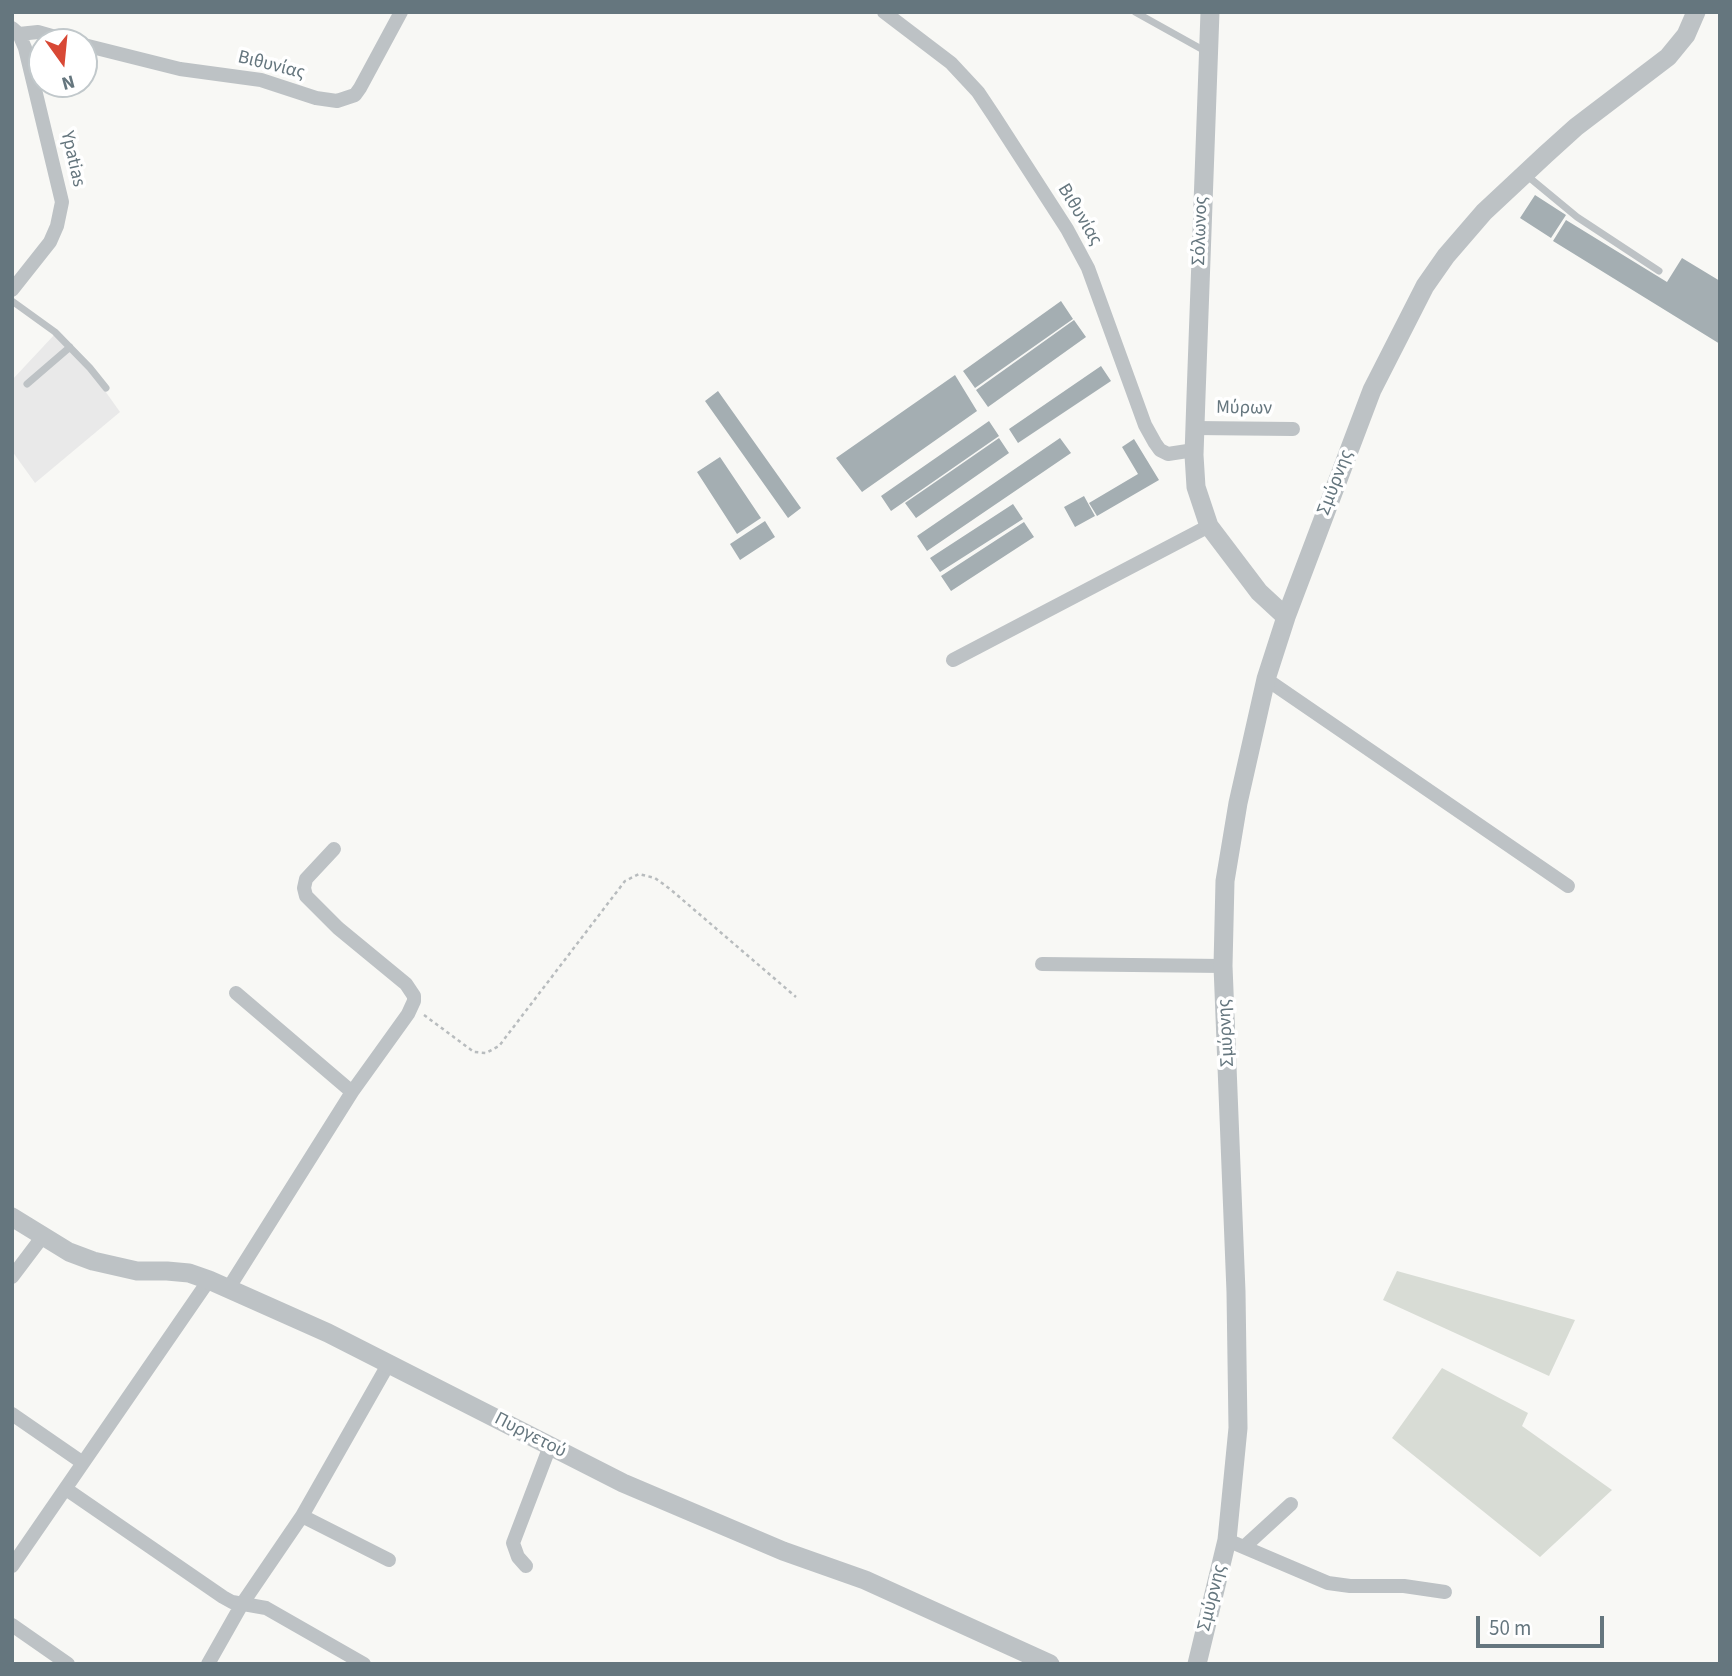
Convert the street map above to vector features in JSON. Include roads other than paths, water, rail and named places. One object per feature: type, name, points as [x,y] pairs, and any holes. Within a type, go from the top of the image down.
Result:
[{"type":"street","name":"Βιθυνίας","points":[[98,48],[180,69],[261,80],[316,98],[337,101],[355,95],[401,12]]},
{"type":"street","name":"Βιθυνίας","points":[[884,12],[951,63],[989,108],[1067,229],[1088,268],[1145,425],[1155,443],[1160,450],[1168,453],[1194,450]]},
{"type":"street","name":"Σόλωνος","points":[[1210,12],[1194,450],[1196,487],[1209,526],[1259,592],[1286,617]]},
{"type":"street","name":"Σμύρνης","points":[[1197,1664],[1235,1543],[1238,1359],[1223,910],[1229,850],[1266,679],[1286,617],[1360,419],[1385,363],[1434,273],[1484,212],[1524,174],[1576,127],[1668,57],[1686,35],[1696,12]]},
{"type":"street","name":"Ypatias","points":[[12,290],[50,242],[57,226],[62,202],[29,62],[16,31]]},
{"type":"street","name":"Μύρων","points":[[1195,428],[1293,429]]},
{"type":"street","points":[[953,660],[1209,526]]},
{"type":"street","points":[[1266,679],[1568,886]]},
{"type":"street","points":[[228,1289],[352,1092],[412,1009],[414,996],[406,984],[338,928],[306,896],[306,879],[334,849]]},
{"type":"street","points":[[1042,964],[1223,966]]},
{"type":"street","points":[[236,993],[352,1092]]},
{"type":"street","name":"Πυργετού","points":[[12,1217],[69,1252],[115,1267],[137,1271],[167,1270],[189,1273],[209,1280],[328,1333],[623,1483],[783,1551],[865,1580],[1050,1664]]},
{"type":"street","points":[[12,1277],[43,1236]]},
{"type":"street","points":[[12,1566],[209,1280]]},
{"type":"street","points":[[208,1664],[242,1604],[302,1517],[389,1363]]},
{"type":"street","points":[[12,1414],[83,1463]]},
{"type":"street","points":[[526,1566],[518,1557],[513,1543],[515,1531],[550,1446]]},
{"type":"street","points":[[66,1489],[223,1597],[272,1611],[364,1664]]},
{"type":"street","points":[[1235,1543],[1291,1504]]},
{"type":"street","points":[[302,1517],[390,1560]]},
{"type":"street","points":[[1235,1543],[1328,1583],[1365,1587],[1404,1586],[1446,1592]]},
{"type":"street","points":[[12,1625],[68,1664]]},
{"type":"lane","points":[[1135,12],[1209,53]]},
{"type":"lane","points":[[1524,174],[1577,217],[1659,271]]},
{"type":"lane","points":[[12,301],[70,347],[107,388]]},
{"type":"lane","points":[[27,384],[70,347]]}]
